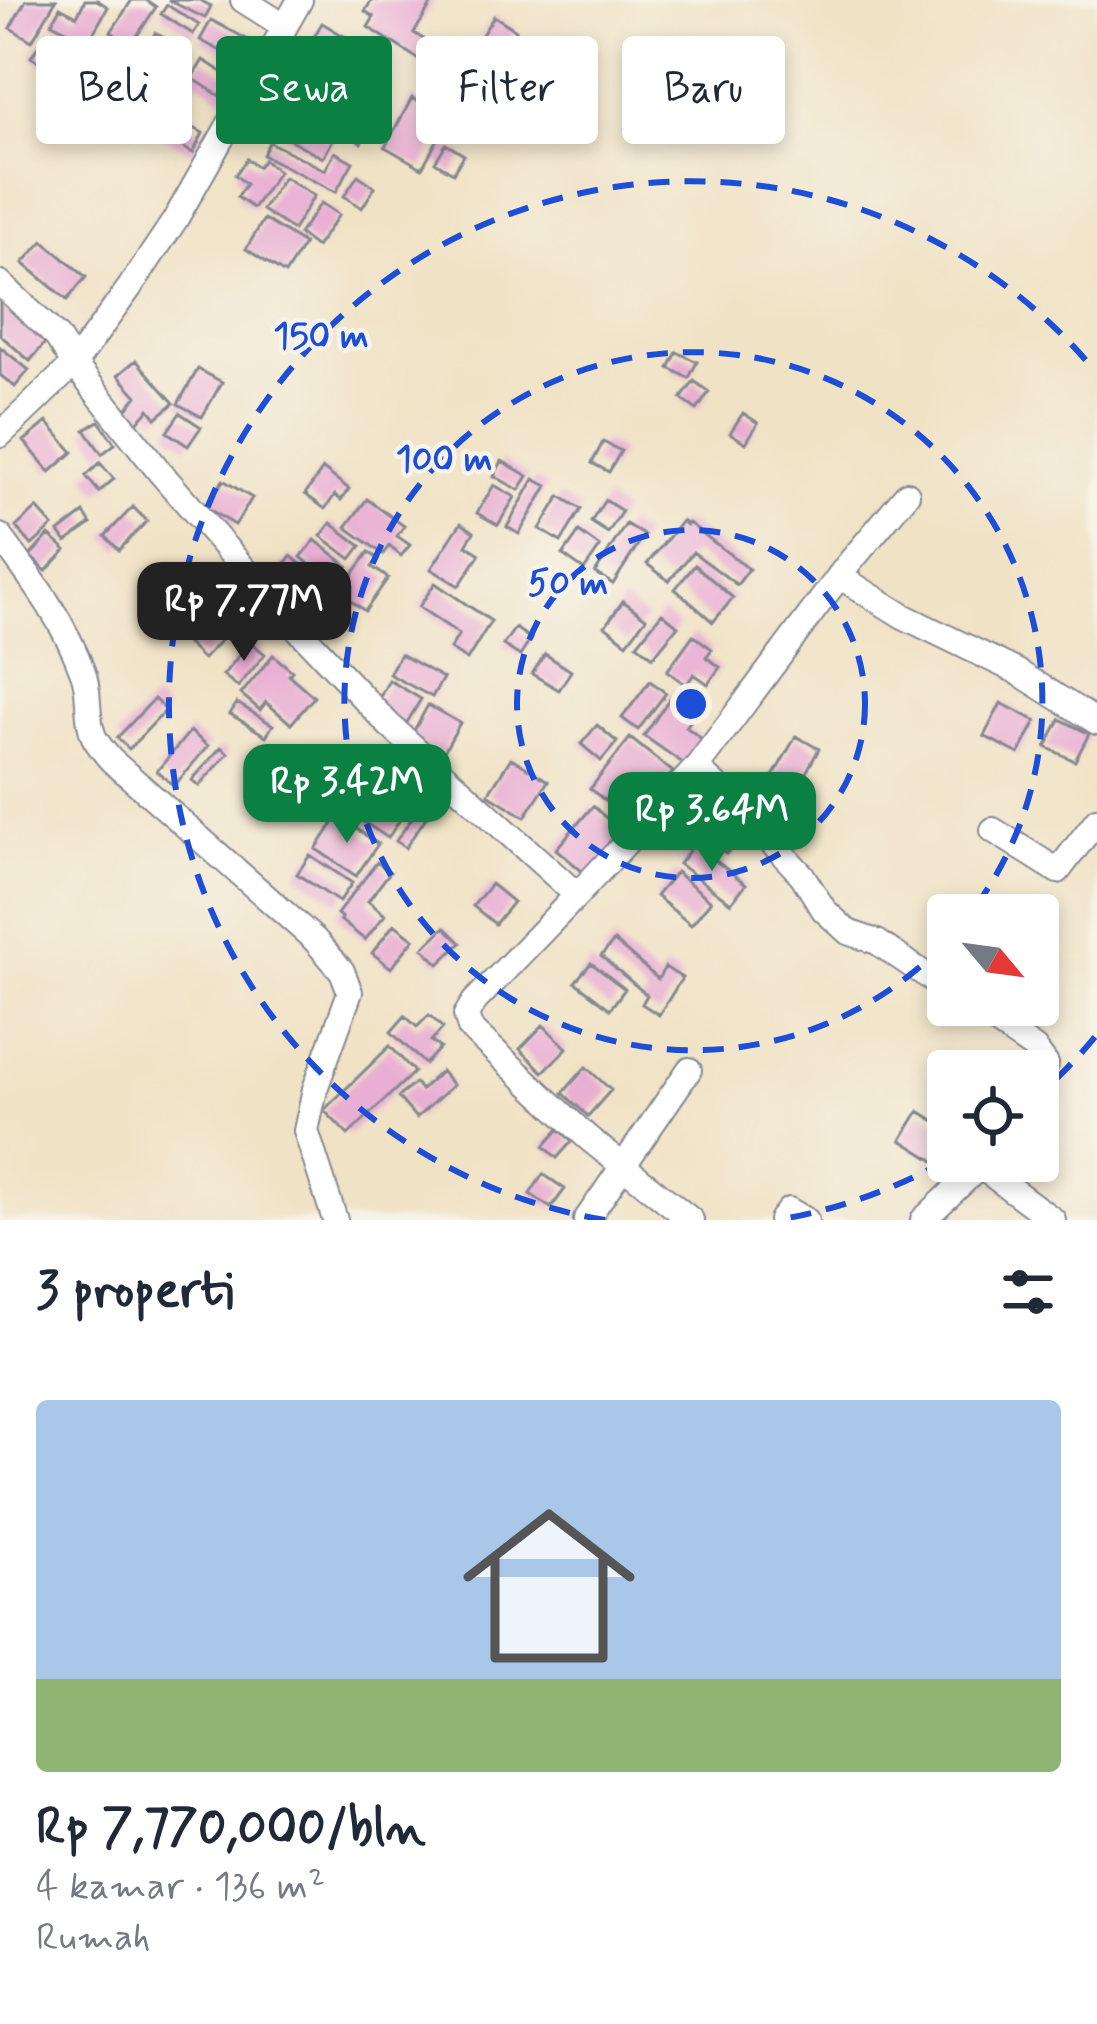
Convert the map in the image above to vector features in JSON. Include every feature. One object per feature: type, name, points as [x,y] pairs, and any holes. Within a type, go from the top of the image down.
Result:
[{"type":"street","points":[[243,0],[284,26]]},
{"type":"street","points":[[0,435],[74,364],[130,287],[176,220],[300,0]]},
{"type":"street","points":[[0,283],[57,337],[160,471],[358,692],[577,895]]},
{"type":"street","points":[[691,1220],[622,1167],[486,1043],[466,1015],[696,768],[839,576],[907,494]]},
{"type":"street","points":[[0,536],[72,646],[86,679],[95,740],[171,816],[315,940],[342,971],[350,992],[315,1089],[306,1131],[335,1220]]},
{"type":"street","points":[[839,576],[903,616],[1016,671],[1097,722]]},
{"type":"street","points":[[696,768],[802,875],[824,910],[848,932],[877,942],[927,976]]},
{"type":"street","points":[[993,830],[1058,871],[1097,820]]},
{"type":"street","points":[[1004,1026],[1036,1050]]},
{"type":"street","points":[[586,1220],[689,1070]]},
{"type":"street","points":[[923,1220],[963,1182]]},
{"type":"street","points":[[1004,1182],[1052,1220]]},
{"type":"street","points":[[781,1220],[789,1210],[806,1220]]},
{"type":"building","points":[[26,0],[56,0],[32,41],[10,28]]},
{"type":"building","points":[[85,0],[108,7],[92,36],[68,36],[68,31],[52,23],[60,7],[77,16]]},
{"type":"building","points":[[132,0],[146,0],[156,7],[137,36],[111,32]]},
{"type":"building","points":[[168,0],[199,0],[211,6],[205,18]]},
{"type":"building","points":[[372,0],[434,0],[414,33],[419,36],[416,57],[392,42],[392,36],[368,27],[374,17],[365,11]]},
{"type":"building","points":[[167,5],[199,25],[193,34],[161,14]]},
{"type":"building","points":[[494,16],[516,30],[512,36],[481,36]]},
{"type":"building","points":[[211,20],[241,36],[216,36],[216,49],[200,40]]},
{"type":"building","points":[[322,23],[344,36],[314,36]]},
{"type":"building","points":[[203,60],[216,68],[216,93],[192,78]]},
{"type":"building","points":[[412,98],[416,100],[416,144],[435,144],[422,168],[385,147],[392,144],[392,134]]},
{"type":"building","points":[[192,127],[203,133],[193,153],[177,144],[192,144]]},
{"type":"building","points":[[268,144],[273,144],[325,170],[335,152],[353,162],[336,192],[263,155]]},
{"type":"building","points":[[298,144],[331,144],[323,158]]},
{"type":"building","points":[[446,144],[464,155],[453,173],[435,162]]},
{"type":"building","points":[[247,159],[258,167],[264,160],[279,171],[253,208],[237,197],[246,184],[235,175]]},
{"type":"building","points":[[358,175],[375,187],[362,208],[344,196]]},
{"type":"building","points":[[284,177],[314,196],[293,230],[262,210]]},
{"type":"building","points":[[321,203],[339,215],[316,247],[299,234]]},
{"type":"building","points":[[264,219],[304,244],[285,274],[246,249]]},
{"type":"building","points":[[43,241],[86,277],[67,300],[23,263]]},
{"type":"building","points":[[0,294],[50,337],[30,361],[0,335]]},
{"type":"building","points":[[0,347],[29,370],[15,387],[0,375]]},
{"type":"building","points":[[677,352],[697,362],[689,378],[669,368]]},
{"type":"building","points":[[136,360],[174,403],[156,418],[149,409],[136,424],[123,413],[137,396],[118,375]]},
{"type":"building","points":[[198,369],[222,382],[202,417],[178,404]]},
{"type":"building","points":[[694,381],[709,392],[697,410],[681,399]]},
{"type":"building","points":[[180,413],[201,427],[188,446],[167,432]]},
{"type":"building","points":[[743,413],[758,423],[746,443],[730,433]]},
{"type":"building","points":[[99,421],[115,444],[102,454],[85,430]]},
{"type":"building","points":[[47,422],[73,452],[50,472],[24,441]]},
{"type":"building","points":[[603,442],[621,451],[609,472],[592,463]]},
{"type":"building","points":[[502,461],[528,476],[519,490],[494,476]]},
{"type":"building","points":[[100,463],[114,479],[99,492],[86,476]]},
{"type":"building","points":[[323,469],[349,489],[341,500],[335,495],[325,509],[305,494]]},
{"type":"building","points":[[534,479],[547,486],[519,534],[507,527]]},
{"type":"building","points":[[223,480],[252,498],[235,525],[207,508]]},
{"type":"building","points":[[494,485],[515,497],[498,525],[477,513]]},
{"type":"building","points":[[560,496],[581,509],[561,542],[540,529]]},
{"type":"building","points":[[367,499],[404,526],[397,536],[410,545],[401,556],[389,546],[383,554],[346,527]]},
{"type":"building","points":[[605,500],[622,511],[608,533],[591,522]]},
{"type":"building","points":[[133,507],[147,521],[119,550],[105,536]]},
{"type":"building","points":[[37,508],[53,526],[32,545],[16,527]]},
{"type":"building","points":[[84,513],[91,524],[66,542],[59,532]]},
{"type":"building","points":[[682,521],[749,569],[737,585],[693,552],[669,581],[647,564]]},
{"type":"building","points":[[331,523],[361,546],[351,559],[321,536]]},
{"type":"building","points":[[461,523],[474,532],[466,545],[480,554],[459,586],[431,569]]},
{"type":"building","points":[[626,524],[644,535],[613,584],[595,573]]},
{"type":"building","points":[[579,532],[600,547],[584,570],[563,555]]},
{"type":"building","points":[[49,535],[66,550],[46,571],[30,556]]},
{"type":"building","points":[[315,540],[348,566],[333,584],[301,557]]},
{"type":"building","points":[[369,552],[378,559],[372,567],[388,578],[365,611],[337,596]]},
{"type":"building","points":[[291,556],[319,579],[300,602],[270,578]]},
{"type":"building","points":[[695,565],[733,598],[713,622],[675,589]]},
{"type":"building","points":[[272,581],[302,608],[324,581],[336,591],[308,625],[266,589]]},
{"type":"building","points":[[435,583],[491,621],[467,660],[450,649],[459,634],[419,607]]},
{"type":"building","points":[[623,601],[646,618],[627,643],[605,626]]},
{"type":"building","points":[[220,607],[237,623],[203,659],[187,644]]},
{"type":"building","points":[[662,613],[678,626],[653,657],[637,644]]},
{"type":"building","points":[[515,628],[531,639],[520,656],[503,645]]},
{"type":"building","points":[[693,635],[712,649],[706,657],[720,667],[708,684],[694,674],[686,685],[667,671]]},
{"type":"building","points":[[250,642],[265,654],[238,687],[223,675]]},
{"type":"building","points":[[400,654],[443,678],[432,697],[389,674]]},
{"type":"building","points":[[545,654],[571,671],[559,690],[532,674]]},
{"type":"building","points":[[273,655],[314,697],[291,724],[266,702],[260,710],[241,694]]},
{"type":"building","points":[[389,680],[421,699],[405,726],[374,708]]},
{"type":"building","points":[[650,681],[666,693],[638,730],[622,718]]},
{"type":"building","points":[[674,692],[699,709],[686,727],[706,742],[687,766],[644,736]]},
{"type":"building","points":[[154,699],[166,710],[129,749],[117,738]]},
{"type":"building","points":[[237,703],[273,725],[266,736],[230,714]]},
{"type":"building","points":[[1001,703],[1036,721],[1019,754],[984,736]]},
{"type":"building","points":[[428,705],[460,723],[442,755],[410,738]]},
{"type":"building","points":[[1060,719],[1089,734],[1075,761],[1046,747]]},
{"type":"building","points":[[597,725],[617,742],[601,761],[581,744]]},
{"type":"building","points":[[190,731],[208,746],[174,786],[157,771]]},
{"type":"building","points":[[796,736],[819,749],[786,809],[762,796]]},
{"type":"building","points":[[630,738],[673,772],[634,823],[590,789]]},
{"type":"building","points":[[221,747],[228,753],[199,786],[192,780]]},
{"type":"building","points":[[355,750],[377,763],[369,775],[348,763]]},
{"type":"building","points":[[511,758],[548,781],[525,817],[488,794]]},
{"type":"building","points":[[386,766],[436,803],[405,848],[396,841],[416,812],[374,782]]},
{"type":"building","points":[[371,791],[404,813],[388,838],[355,816]]},
{"type":"building","points":[[593,806],[626,836],[590,878],[556,849]]},
{"type":"building","points":[[338,816],[378,844],[356,876],[316,849]]},
{"type":"building","points":[[721,817],[742,835],[726,854],[705,836]]},
{"type":"building","points":[[694,844],[746,884],[731,903],[679,864]]},
{"type":"building","points":[[310,855],[352,883],[339,902],[297,874]]},
{"type":"building","points":[[377,862],[390,872],[368,901],[385,915],[365,940],[337,914]]},
{"type":"building","points":[[676,872],[711,901],[691,925],[656,896]]},
{"type":"building","points":[[491,884],[513,902],[495,924],[473,906]]},
{"type":"building","points":[[394,924],[414,939],[391,968],[372,953]]},
{"type":"building","points":[[445,927],[461,943],[439,964],[423,948]]},
{"type":"building","points":[[614,941],[658,979],[665,967],[682,978],[659,1015],[642,1004],[647,995],[601,956]]},
{"type":"building","points":[[591,963],[625,989],[610,1009],[575,982]]},
{"type":"building","points":[[429,1015],[443,1028],[431,1041],[440,1048],[425,1064],[391,1032],[405,1016],[417,1027]]},
{"type":"building","points":[[543,1025],[567,1048],[543,1072],[520,1049]]},
{"type":"building","points":[[390,1046],[414,1072],[348,1135],[324,1110]]},
{"type":"building","points":[[586,1067],[611,1090],[588,1116],[563,1093]]},
{"type":"building","points":[[441,1071],[453,1085],[416,1118],[398,1097],[415,1083],[421,1090]]},
{"type":"building","points":[[919,1111],[927,1116],[927,1156],[901,1140]]},
{"type":"building","points":[[559,1129],[572,1141],[557,1158],[544,1146]]},
{"type":"building","points":[[543,1174],[565,1189],[551,1208],[530,1194]]}]
